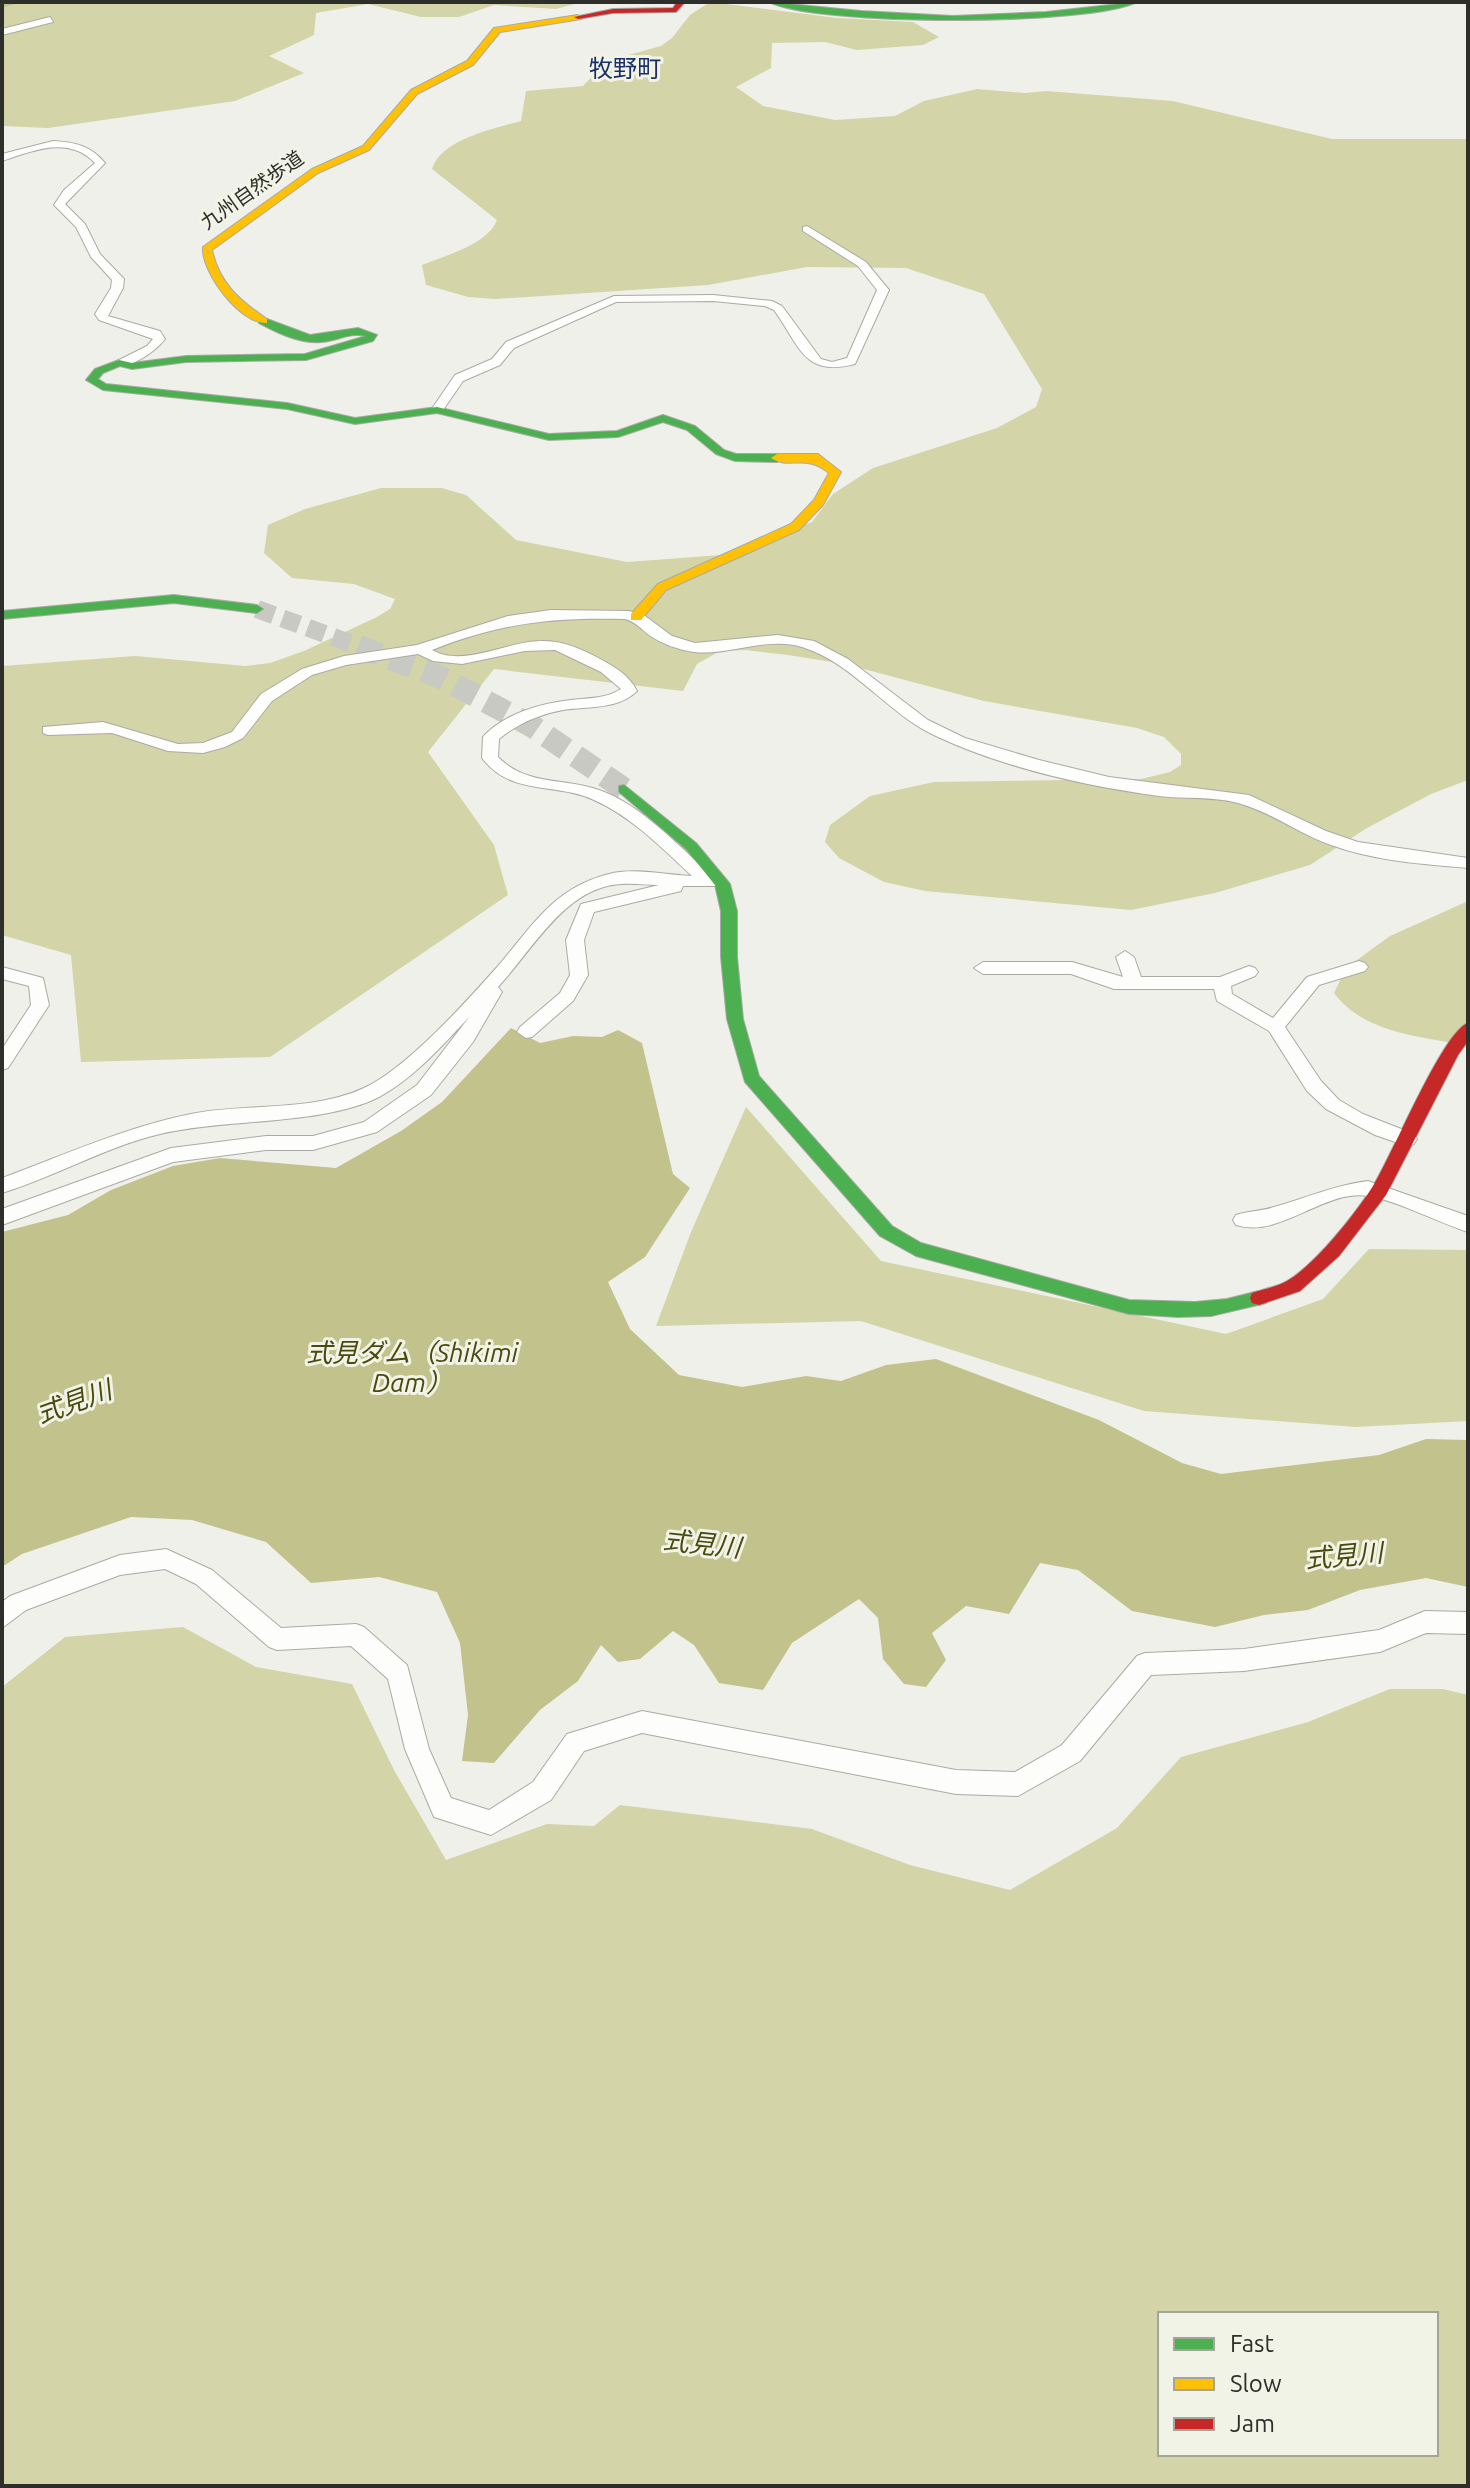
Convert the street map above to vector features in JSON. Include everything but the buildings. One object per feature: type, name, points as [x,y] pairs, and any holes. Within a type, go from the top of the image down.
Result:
[{"type":"street","name":"九州自然歩道","points":[[119,363],[132,366],[186,359],[306,357],[369,339],[372,335],[359,329],[320,339],[301,337],[272,326],[217,286],[207,249],[315,171],[366,148],[414,92],[470,63],[497,30],[613,11],[676,10],[681,2]]},
{"type":"street","points":[[773,2],[845,14],[905,17],[1066,14],[1133,2]]},
{"type":"street","points":[[2,32],[50,20]]},
{"type":"street","points":[[2,158],[32,145],[55,145],[81,148],[93,153],[100,163],[95,172],[64,194],[59,205],[81,226],[95,255],[118,279],[117,288],[101,314],[103,318],[156,334],[159,339],[151,349],[99,371],[92,380],[103,387],[287,406],[355,421],[437,410],[549,437],[618,434],[663,418],[691,428],[720,452],[735,457],[818,458],[835,472],[819,502],[795,527],[662,587],[636,617]]},
{"type":"street","points":[[437,410],[459,378],[496,362],[510,345],[614,299],[713,298],[768,303],[778,308],[817,362],[832,366],[851,361],[857,352],[862,332],[882,301],[883,290],[862,264],[807,229]]},
{"type":"street","points":[[2,615],[174,599],[257,609]]},
{"type":"street","points":[[48,730],[119,729],[162,747],[196,751],[225,743],[245,730],[254,711],[274,690],[341,661],[420,649],[467,630],[533,614],[554,612],[636,617],[655,633],[679,646],[724,646],[774,638],[812,646],[850,669],[909,717],[957,740],[1013,757],[1150,789],[1211,792],[1234,797],[1322,836],[1346,843],[1409,857],[1468,863]]},
{"type":"street","points":[[420,649],[431,658],[445,660],[512,648],[556,646],[584,655],[626,683],[629,691],[619,698],[561,706],[503,726],[491,737],[490,758],[499,769],[538,787],[596,795],[650,829],[715,883]]},
{"type":"street","points":[[624,789],[683,838],[715,883],[732,929],[728,952],[732,1005],[739,1047],[751,1078],[886,1231],[916,1249],[1129,1307],[1163,1311],[1235,1306],[1294,1286],[1318,1268],[1380,1190],[1451,1052],[1468,1029]]},
{"type":"street","points":[[2,1186],[151,1129],[196,1120],[332,1105],[372,1092],[420,1057],[497,978],[552,910],[575,894],[616,878],[715,883]]},
{"type":"street","points":[[526,1032],[567,997],[579,975],[572,948],[587,908],[674,888],[688,881]]},
{"type":"street","points":[[1125,957],[1134,983]]},
{"type":"street","points":[[1275,1027],[1313,981],[1359,967]]},
{"type":"street","points":[[983,968],[1072,968],[1114,983],[1222,983],[1249,972]]},
{"type":"street","points":[[2,973],[37,982],[42,996],[40,1005],[2,1063]]},
{"type":"street","points":[[2,1217],[171,1155],[266,1143],[313,1143],[370,1127],[424,1090],[467,1037],[491,998],[497,978]]},
{"type":"street","points":[[1222,983],[1223,997],[1275,1027],[1315,1088],[1368,1125],[1407,1139]]},
{"type":"street","points":[[1243,1220],[1305,1207],[1344,1191],[1380,1190],[1468,1224]]},
{"type":"street","points":[[2,1617],[18,1603],[120,1565],[166,1559],[204,1577],[277,1639],[356,1635],[399,1673],[417,1749],[443,1808],[491,1823],[542,1791],[576,1742],[642,1722],[956,1782],[1018,1784],[1071,1753],[1145,1664],[1244,1660],[1380,1641],[1425,1622],[1468,1623]]},
{"type":"shaded area","points":[[2,2],[582,2],[556,9],[494,5],[459,17],[421,17],[368,4],[316,13],[314,35],[269,56],[304,73],[235,101],[48,128],[2,126]]},
{"type":"shaded area","points":[[710,2],[837,18],[913,22],[939,37],[923,45],[857,50],[825,42],[772,43],[771,68],[736,87],[763,106],[835,120],[895,116],[924,101],[977,89],[1025,93],[1046,91],[1173,101],[1332,139],[1468,139],[1468,780],[1431,794],[1367,828],[1310,865],[1215,893],[1131,910],[925,891],[884,882],[839,858],[825,842],[830,825],[870,796],[934,782],[1141,779],[1170,772],[1181,765],[1181,754],[1164,737],[1137,728],[984,701],[845,664],[788,655],[746,650],[720,651],[697,664],[683,691],[494,669],[428,752],[494,845],[508,895],[270,1057],[81,1062],[71,955],[2,935],[2,666],[135,656],[245,666],[270,663],[304,651],[377,617],[390,609],[395,599],[354,584],[292,578],[264,553],[268,525],[305,509],[381,488],[442,488],[466,495],[516,540],[627,562],[721,555],[812,522],[833,494],[873,468],[997,428],[1036,407],[1042,389],[984,294],[906,268],[807,267],[708,285],[495,299],[468,297],[426,285],[422,265],[475,243],[492,229],[497,220],[432,169],[446,150],[470,137],[521,121],[526,91],[583,86],[607,61],[661,46],[672,38],[690,15]]},
{"type":"shaded area","points":[[1468,901],[1468,1046],[1413,1036],[1377,1025],[1347,1007],[1334,993],[1346,968],[1390,936]]},
{"type":"shaded area","points":[[746,1107],[881,1261],[1226,1334],[1323,1299],[1369,1249],[1468,1250],[1468,1421],[1356,1427],[1144,1411],[861,1321],[656,1326],[691,1232]]},
{"type":"shaded area","points":[[183,1627],[256,1667],[352,1684],[394,1770],[446,1860],[547,1824],[594,1826],[620,1805],[812,1829],[910,1865],[1010,1890],[1117,1828],[1181,1757],[1308,1722],[1390,1689],[1443,1689],[1468,1695],[1468,2486],[2,2486],[2,1687],[65,1637]]},
{"type":"water","name":"式見ダム（Shikimi Dam）","points":[[511,1028],[540,1043],[573,1036],[602,1037],[618,1030],[642,1043],[673,1174],[690,1188],[645,1257],[608,1282],[630,1329],[679,1375],[742,1387],[806,1376],[841,1381],[886,1365],[936,1359],[1099,1420],[1182,1463],[1221,1474],[1379,1455],[1426,1439],[1468,1440],[1468,1587],[1426,1578],[1360,1590],[1308,1610],[1264,1615],[1215,1627],[1132,1611],[1078,1570],[1040,1563],[1009,1614],[966,1606],[932,1633],[946,1660],[926,1687],[904,1684],[883,1659],[878,1618],[859,1599],[792,1643],[763,1690],[719,1683],[694,1645],[673,1631],[640,1659],[618,1662],[601,1645],[578,1681],[540,1710],[494,1763],[462,1761],[468,1715],[460,1643],[437,1592],[379,1577],[311,1583],[266,1542],[192,1520],[131,1517],[22,1554],[2,1567],[2,1232],[68,1215],[111,1190],[173,1166],[220,1158],[336,1168],[401,1131],[442,1102]]},
{"type":"waterway","points":[[2,6],[16,2]]},
{"type":"tunnel","points":[[257,609],[363,648]]},
{"type":"tunnel","points":[[358,646],[440,677],[532,726],[624,789]]},
{"type":"traffic: fast","points":[[773,2],[861,14],[953,18],[1046,15],[1133,2]]},
{"type":"traffic: fast","points":[[263,321],[289,333],[317,339],[358,331],[372,335],[369,339],[306,357],[186,359],[132,366],[119,363],[99,371],[92,380],[103,387],[287,406],[355,421],[437,410],[549,437],[618,434],[663,418],[691,428],[720,452],[735,457],[777,458]]},
{"type":"traffic: fast","points":[[2,615],[174,599],[257,609]]},
{"type":"traffic: fast","points":[[624,789],[691,846],[722,884],[729,911],[729,957],[735,1019],[751,1078],[886,1231],[916,1249],[1129,1307],[1195,1310],[1259,1298]]},
{"type":"traffic: slow","points":[[263,321],[226,291],[214,272],[207,249],[315,171],[366,148],[414,92],[470,63],[497,30],[578,17]]},
{"type":"traffic: slow","points":[[636,617],[662,587],[795,527],[819,502],[835,472],[818,458],[777,458]]},
{"type":"traffic: jam","points":[[578,17],[613,11],[676,10],[681,2]]},
{"type":"traffic: jam","points":[[1259,1298],[1294,1286],[1333,1251],[1380,1190],[1451,1052],[1468,1029]]},
{"type":"district","name":"牧野町","points":[[625,69]]},
{"type":"water label","name":"式見川","points":[[74,1402]]},
{"type":"water label","name":"式見川","points":[[702,1544]]},
{"type":"water label","name":"式見川","points":[[1344,1556]]}]
